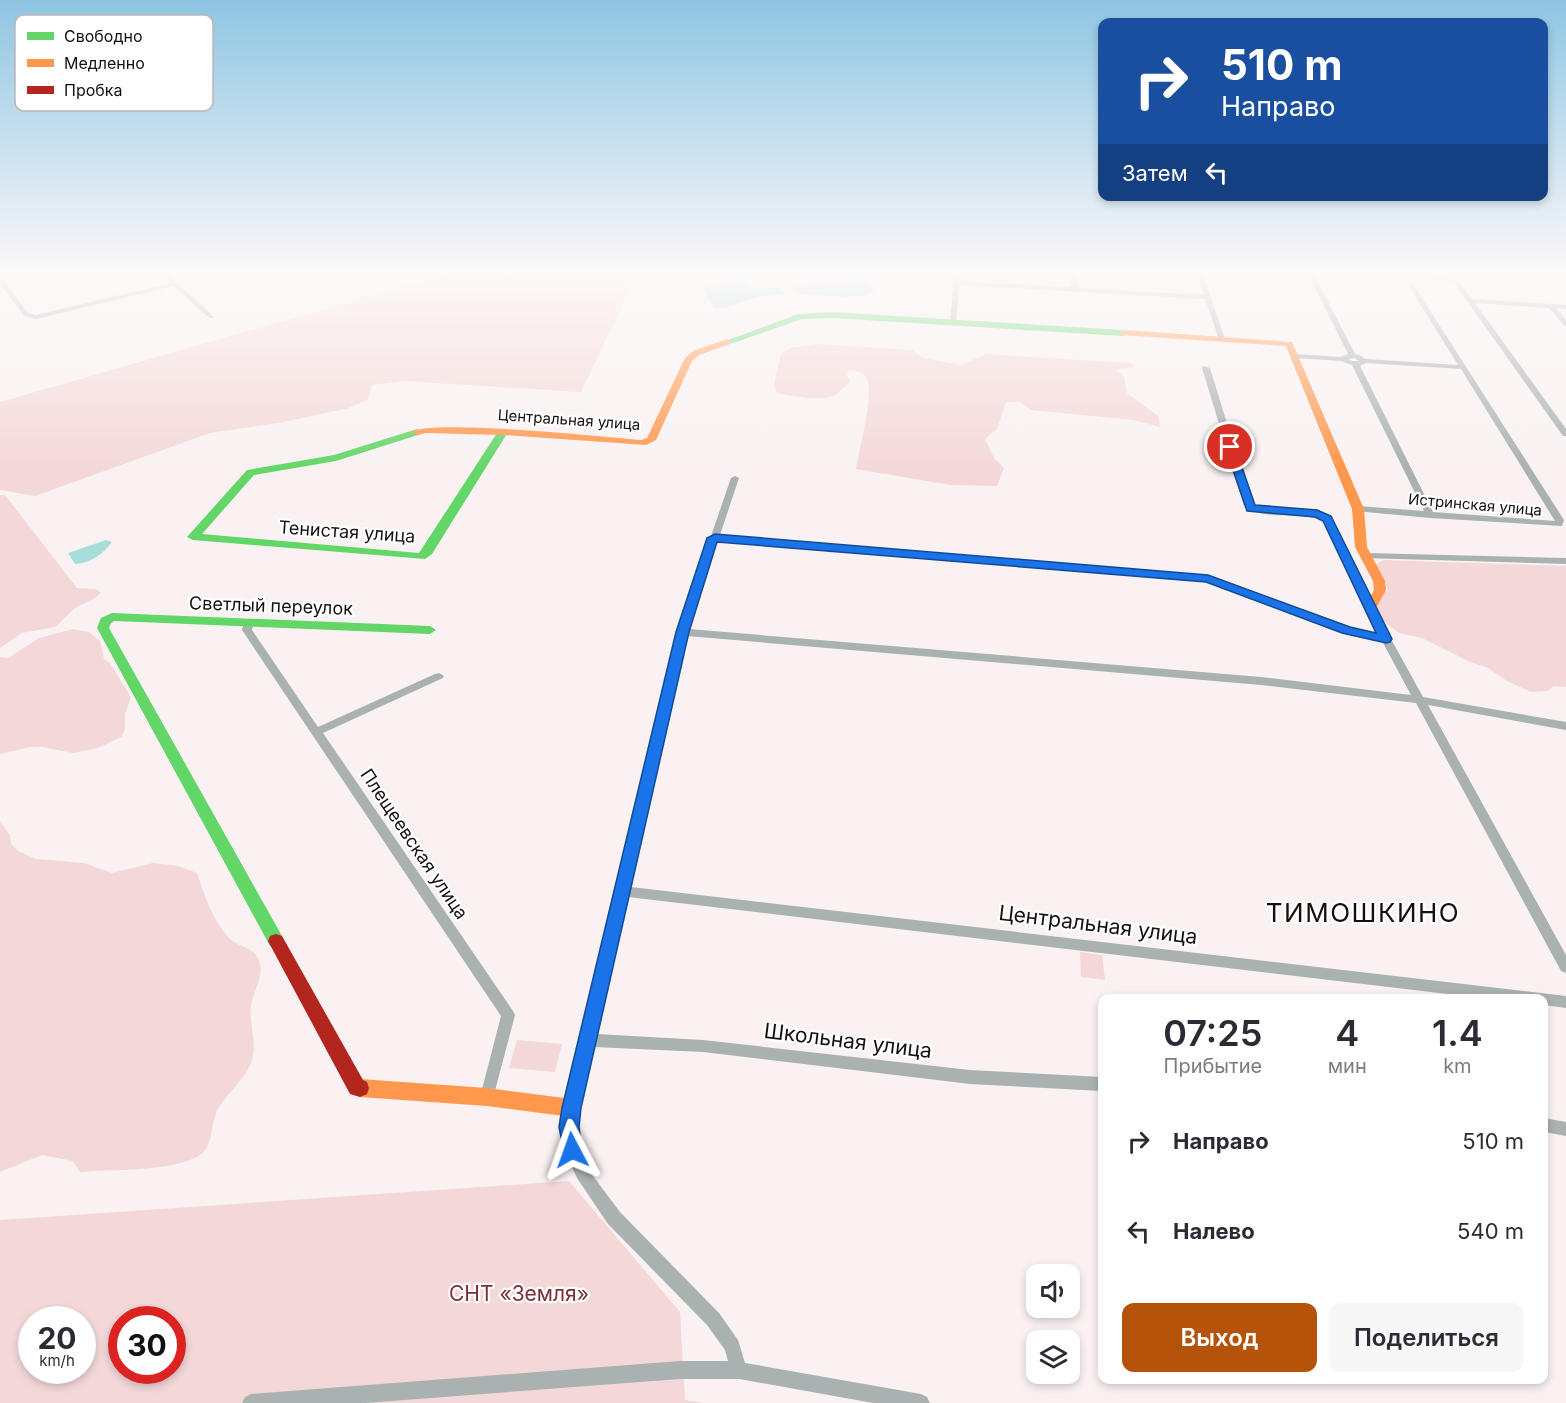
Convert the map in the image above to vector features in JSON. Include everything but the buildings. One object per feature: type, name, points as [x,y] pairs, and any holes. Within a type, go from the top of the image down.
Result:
[{"type":"street","name":"Центральная улица","points":[[193,537],[247,475],[259,469],[336,458],[406,434],[426,430],[503,432],[647,442],[651,440],[688,360],[696,354],[731,339]]},
{"type":"street","points":[[1231,339],[1278,342],[1291,346],[1358,509],[1359,533],[1366,556],[1379,582],[1380,590],[1371,607]]},
{"type":"street","points":[[1344,339],[1352,355],[1364,360],[1462,367]]},
{"type":"street","name":"Истринская улица","points":[[1358,509],[1559,524],[1560,520],[1445,339]]},
{"type":"street","points":[[1499,339],[1566,434]]},
{"type":"street","points":[[1344,359],[1352,355]]},
{"type":"street","points":[[1296,356],[1344,359],[1355,364],[1364,363],[1364,360]]},
{"type":"street","points":[[1355,364],[1430,515]]},
{"type":"street","points":[[1206,368],[1248,506],[1257,510],[1317,514],[1328,519],[1386,639],[1566,967]]},
{"type":"street","name":"Тенистая улица","points":[[193,537],[421,557],[426,554],[503,432]]},
{"type":"street","points":[[735,478],[715,537],[711,541],[683,632],[569,1127],[572,1150],[582,1173],[614,1218],[713,1319],[732,1346],[739,1370]]},
{"type":"street","points":[[715,537],[1208,579],[1347,630],[1386,639]]},
{"type":"street","points":[[1366,556],[1566,561]]},
{"type":"street","name":"Светлый переулок","points":[[430,630],[112,617],[105,621],[103,628],[357,1088],[487,1097]]},
{"type":"street","name":"Плещеевская улица","points":[[249,622],[247,630],[508,1015],[487,1097]]},
{"type":"street","points":[[683,632],[1261,681],[1397,696],[1566,726]]},
{"type":"street","points":[[316,732],[439,676]]},
{"type":"street","name":"Центральная улица","points":[[624,891],[1498,994]]},
{"type":"street","name":"Центральная улица","points":[[1548,1000],[1566,1002]]},
{"type":"street","name":"Школьная улица","points":[[588,1040],[703,1046],[970,1077],[1098,1084]]},
{"type":"street","points":[[487,1097],[572,1108]]},
{"type":"street","points":[[1548,1126],[1566,1129]]},
{"type":"street","points":[[251,1403],[680,1370],[739,1370],[921,1403]]},
{"type":"green space","points":[[219,339],[606,339],[581,392],[404,381],[372,385],[368,399],[349,408],[284,422],[210,433],[35,496],[0,490],[0,402]]},
{"type":"green space","points":[[815,344],[912,350],[923,358],[961,365],[986,354],[1130,363],[1135,367],[1115,370],[1124,376],[1127,393],[1158,416],[1160,427],[1134,420],[1031,410],[1020,402],[1006,402],[997,429],[985,439],[994,458],[1004,468],[997,486],[950,485],[856,469],[868,407],[869,394],[866,377],[849,370],[847,375],[850,382],[835,395],[822,398],[777,393],[774,385],[781,354],[790,348]]},
{"type":"green space","points":[[0,495],[5,495],[77,588],[96,589],[101,593],[75,608],[55,627],[22,633],[0,648]]},
{"type":"green space","points":[[1384,560],[1566,566],[1566,687],[1554,686],[1548,691],[1531,692],[1507,681],[1488,668],[1468,661],[1422,638],[1399,633],[1383,621],[1375,605],[1377,599],[1388,590],[1383,577],[1374,565]]},
{"type":"green space","points":[[73,629],[89,632],[100,641],[104,659],[110,663],[131,697],[125,714],[125,729],[121,737],[98,748],[73,753],[30,747],[0,754],[0,657],[8,658],[39,638]]},
{"type":"green space","points":[[0,822],[10,835],[11,844],[18,851],[36,859],[84,863],[112,873],[153,863],[178,866],[197,873],[210,907],[223,931],[232,941],[252,951],[258,958],[261,971],[251,1006],[254,1050],[251,1064],[220,1106],[214,1119],[209,1143],[197,1157],[156,1168],[80,1172],[73,1161],[42,1155],[0,1172]]},
{"type":"green space","points":[[1080,952],[1102,955],[1105,980],[1081,977]]},
{"type":"green space","points":[[517,1040],[562,1044],[555,1072],[509,1068]]},
{"type":"green space","name":"СНТ «Земля»","points":[[569,1181],[680,1312],[685,1400],[705,1403],[0,1403],[0,1220]]},
{"type":"water","points":[[106,540],[112,542],[104,551],[86,562],[75,564],[68,553]]},
{"type":"traffic: fast","points":[[727,342],[734,339]]},
{"type":"traffic: fast","points":[[417,432],[336,458],[251,472],[193,537],[421,557],[426,554],[503,432]]},
{"type":"traffic: fast","points":[[276,941],[103,628],[105,621],[112,617],[430,630]]},
{"type":"traffic: slow","points":[[1221,339],[1289,344],[1358,509],[1361,547],[1379,581],[1380,590],[1371,607]]},
{"type":"traffic: slow","points":[[417,432],[426,430],[503,432],[642,443],[651,440],[688,360],[696,353],[727,342]]},
{"type":"traffic: slow","points":[[360,1088],[487,1097],[572,1108]]},
{"type":"traffic: jam","points":[[276,941],[357,1088],[360,1088]]},
{"type":"district","name":"ТИМОШКИНО","points":[[1363,913]]},
{"type":"route","points":[[572,1150],[569,1127],[572,1108],[683,632],[711,541],[715,537],[1208,579],[1347,630],[1386,639],[1328,519],[1317,514],[1257,510],[1248,506],[1230,447]]}]
